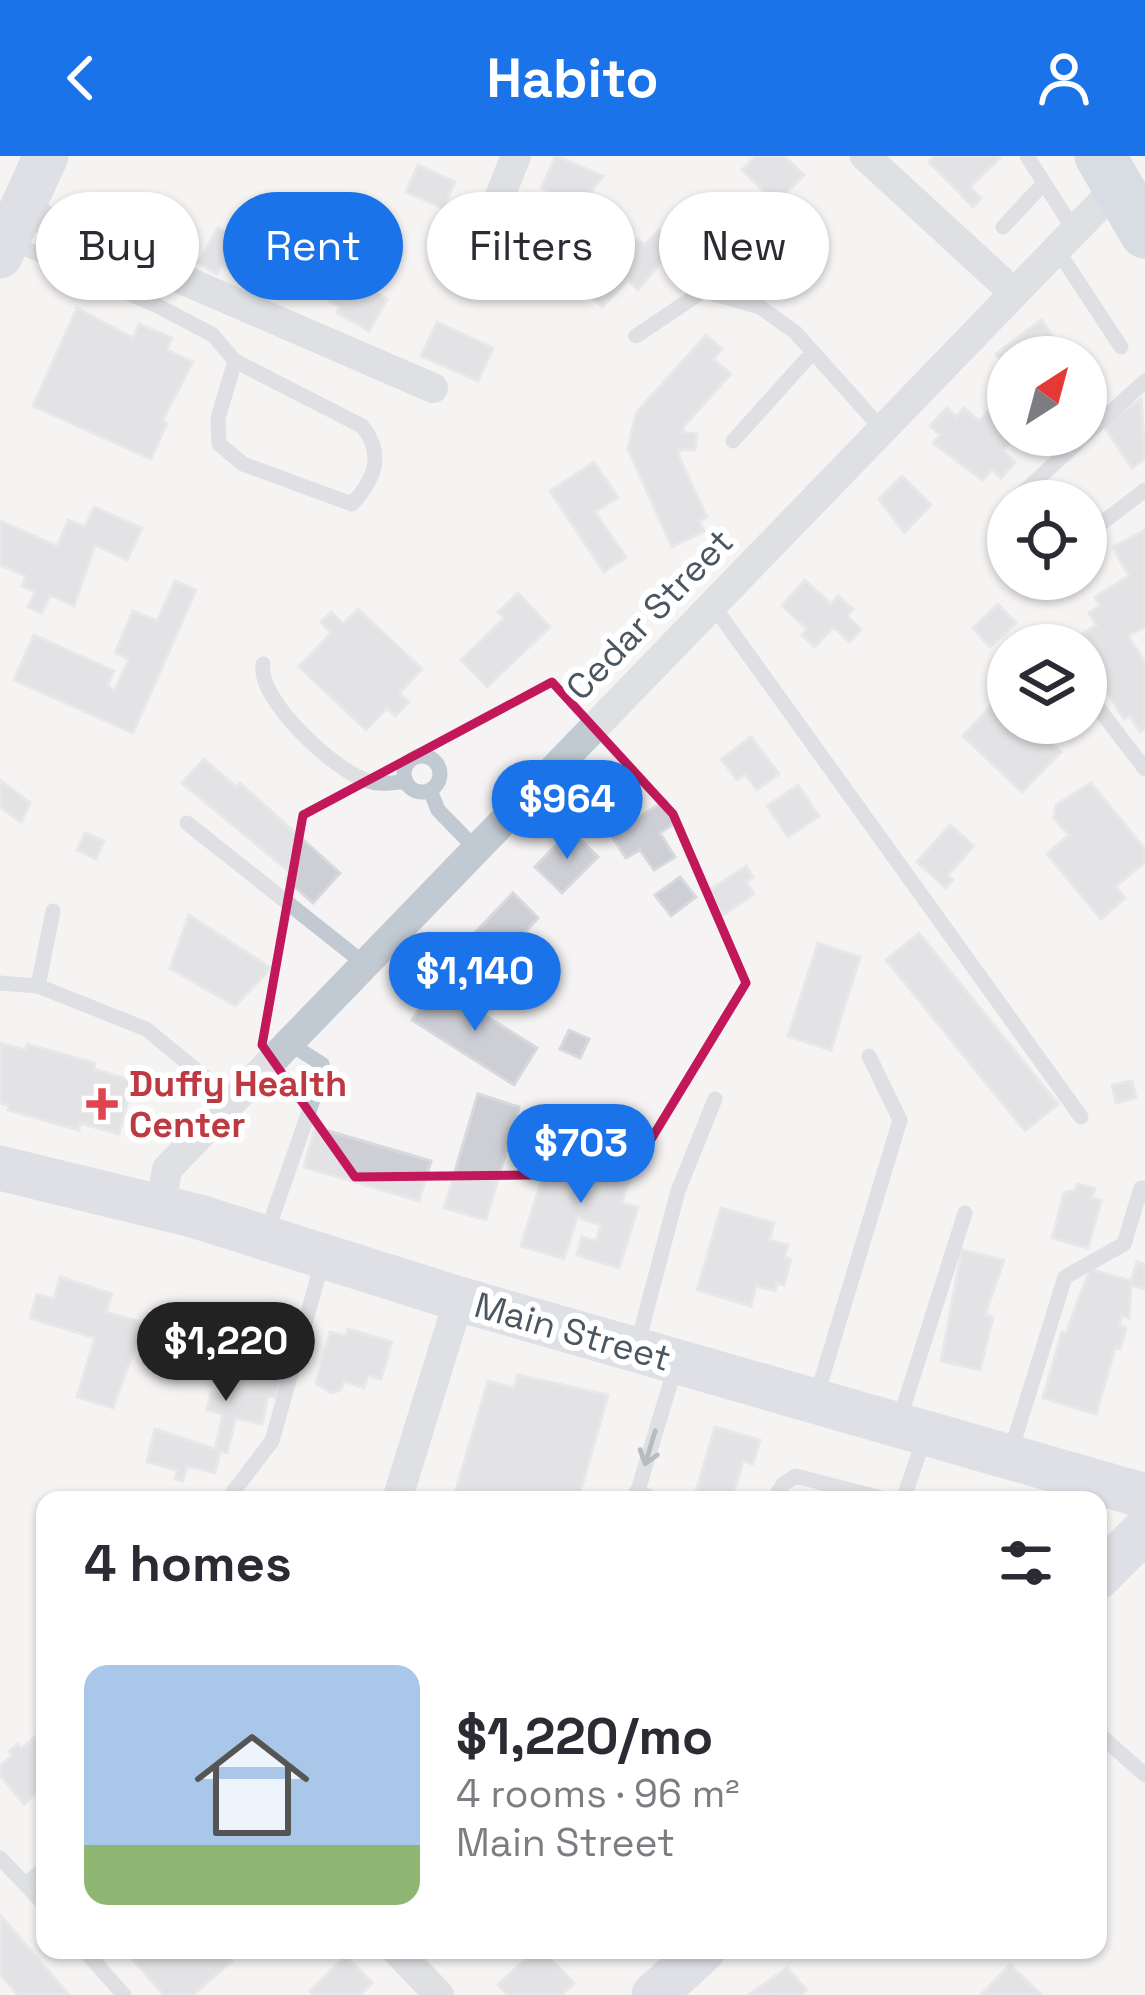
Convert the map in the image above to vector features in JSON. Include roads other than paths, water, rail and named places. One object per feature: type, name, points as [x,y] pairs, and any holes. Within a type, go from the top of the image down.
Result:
[{"type":"main road","points":[[10,236],[46,156]]},
{"type":"main road","points":[[1110,171],[1145,233]]},
{"type":"main road","name":"Main Street","points":[[0,1168],[265,1238],[660,1369],[815,1400],[1145,1496]]},
{"type":"main road","points":[[1107,1568],[1145,1530]]},
{"type":"main road","points":[[654,1995],[693,1959]]},
{"type":"street","points":[[502,192],[516,156]]},
{"type":"street","points":[[878,160],[1012,291]]},
{"type":"street","name":"Cedar Street","points":[[161,1207],[167,1169],[1065,239],[1110,171]]},
{"type":"street","points":[[10,236],[433,388]]},
{"type":"street","points":[[401,1491],[458,1299]]},
{"type":"street","points":[[404,1959],[438,1995]]},
{"type":"lane","points":[[1027,156],[1121,347]]},
{"type":"lane","points":[[1003,227],[1044,183]]},
{"type":"lane","points":[[10,236],[213,335],[236,361],[362,426],[375,442],[376,463],[367,488],[352,504],[243,464],[219,444],[218,418],[236,361]]},
{"type":"lane","points":[[636,336],[704,291],[760,307],[813,352],[881,428]]},
{"type":"lane","points":[[733,441],[813,352]]},
{"type":"lane","points":[[1037,480],[1145,381]]},
{"type":"lane","points":[[1107,519],[1145,490]]},
{"type":"lane","points":[[712,604],[1081,1117]]},
{"type":"lane","points":[[263,664],[261,675],[280,709],[347,772],[382,784],[406,781],[419,791],[430,790],[440,776],[429,757],[412,759],[406,781]]},
{"type":"lane","points":[[1107,719],[1145,769]]},
{"type":"lane","points":[[430,790],[438,810],[477,850]]},
{"type":"lane","points":[[187,823],[366,965]]},
{"type":"lane","points":[[38,986],[53,911]]},
{"type":"lane","points":[[0,983],[38,986],[146,1029],[234,1101]]},
{"type":"lane","points":[[265,1238],[322,1064],[290,1044]]},
{"type":"lane","points":[[815,1400],[899,1120],[868,1056]]},
{"type":"lane","points":[[637,1491],[660,1369],[679,1191],[716,1099]]},
{"type":"lane","points":[[1009,1457],[1065,1277],[1124,1244],[1141,1188]]},
{"type":"lane","points":[[904,1491],[912,1429],[965,1213]]},
{"type":"lane","points":[[234,1491],[272,1441],[324,1256]]},
{"type":"lane","points":[[779,1491],[796,1476],[854,1491]]},
{"type":"lane","points":[[1107,1741],[1145,1775]]},
{"type":"lane","points":[[0,1858],[36,1895]]},
{"type":"lane","points":[[26,1884],[36,1876]]},
{"type":"lane","points":[[92,1959],[124,1995]]},
{"type":"place","name":"Duffy Health Center","points":[[102,1104]]}]
